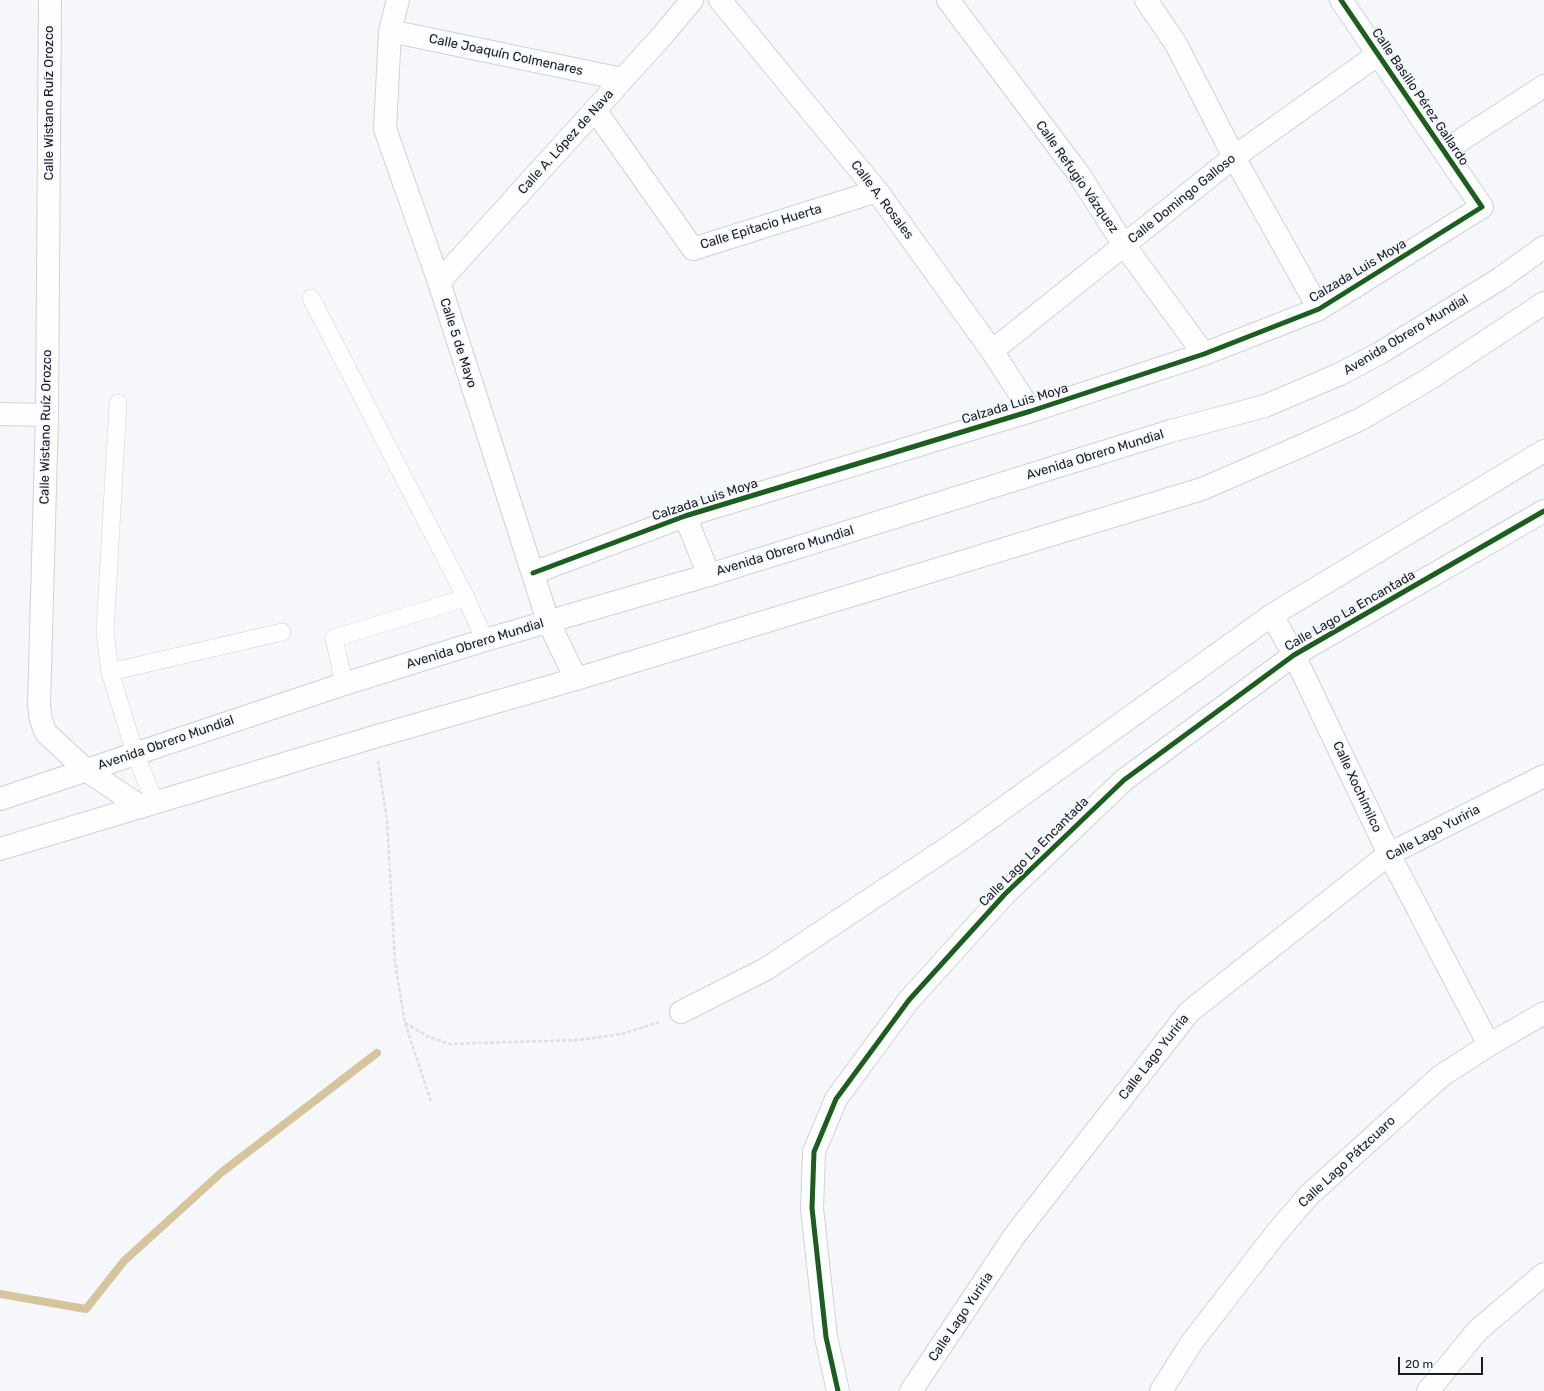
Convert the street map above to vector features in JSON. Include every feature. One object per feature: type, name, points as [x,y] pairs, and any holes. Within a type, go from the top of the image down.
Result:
[{"type":"street","name":"Calle Wistano Ruíz Orozco","points":[[50,0],[47,415],[39,706],[41,720],[46,733],[86,770],[148,805]]},
{"type":"street","name":"Calle 5 de Mayo","points":[[398,0],[390,31],[385,129],[439,282],[548,621],[576,679]]},
{"type":"street","name":"Calle A. López de Nava","points":[[439,282],[662,36],[692,0]]},
{"type":"street","name":"Calle A. Rosales","points":[[720,0],[877,191],[992,351],[1031,411]]},
{"type":"street","name":"Calle Refugio Vázquez","points":[[948,0],[1078,173],[1124,246],[1204,354]]},
{"type":"street","points":[[1146,0],[1176,44],[1234,157],[1319,309]]},
{"type":"street","name":"Calle Basilio Pérez Gallardo","points":[[1341,0],[1377,55],[1482,207]]},
{"type":"street","name":"Calle Joaquín Colmenares","points":[[390,31],[622,79]]},
{"type":"street","name":"Calle Domingo Galloso","points":[[992,351],[1234,157],[1377,55]]},
{"type":"street","points":[[1444,151],[1544,86]]},
{"type":"street","name":"Calle Epitacio Huerta","points":[[595,110],[693,249],[877,191]]},
{"type":"street","name":"Calzada Luis Moya","points":[[533,573],[685,516],[1031,411],[1204,354],[1319,309],[1482,207]]},
{"type":"street","name":"Avenida Obrero Mundial","points":[[0,799],[344,684],[485,640],[709,575],[1171,431],[1265,406],[1340,374],[1380,353],[1501,278],[1544,247]]},
{"type":"street","points":[[0,850],[374,737],[576,679],[1202,489],[1361,419],[1429,379],[1544,303]]},
{"type":"street","points":[[0,414],[47,415]]},
{"type":"street","points":[[681,1012],[766,969],[958,842],[1272,615],[1544,451]]},
{"type":"street","name":"Calle Lago La Encantada","points":[[838,1391],[826,1336],[812,1208],[814,1152],[836,1099],[909,1000],[1005,894],[1124,780],[1294,655],[1544,511]]},
{"type":"street","points":[[685,516],[709,575]]},
{"type":"street","name":"Calle Xochimilco","points":[[1272,615],[1294,655],[1389,854],[1489,1045]]},
{"type":"street","name":"Calle Lago Yuriria","points":[[911,1391],[1015,1235],[1189,1012],[1389,854],[1544,776]]},
{"type":"street","name":"Calle Lago Pátzcuaro","points":[[1161,1391],[1192,1342],[1278,1231],[1309,1195],[1441,1076],[1489,1045],[1544,1013]]},
{"type":"street","points":[[1428,1391],[1477,1331],[1544,1274]]},
{"type":"lane","points":[[310,298],[466,598],[485,640]]},
{"type":"lane","points":[[118,403],[104,632],[110,672],[135,753],[148,805]]},
{"type":"lane","points":[[344,684],[334,638],[466,598]]},
{"type":"lane","points":[[110,672],[282,632]]},
{"type":"path","points":[[374,737],[387,821],[395,962],[405,1023],[431,1102]]},
{"type":"path","points":[[405,1023],[427,1036],[450,1044],[578,1040],[622,1034],[661,1021],[681,1012]]},
{"type":"waterway","points":[[0,1294],[86,1309],[124,1261],[222,1172],[377,1053]]},
{"type":"cycle path","points":[[533,573],[685,516],[1031,411],[1204,354],[1319,309],[1482,207],[1341,0]]},
{"type":"cycle path","points":[[838,1391],[826,1337],[812,1208],[814,1152],[836,1099],[909,1000],[1005,894],[1124,780],[1294,655],[1544,511]]}]
